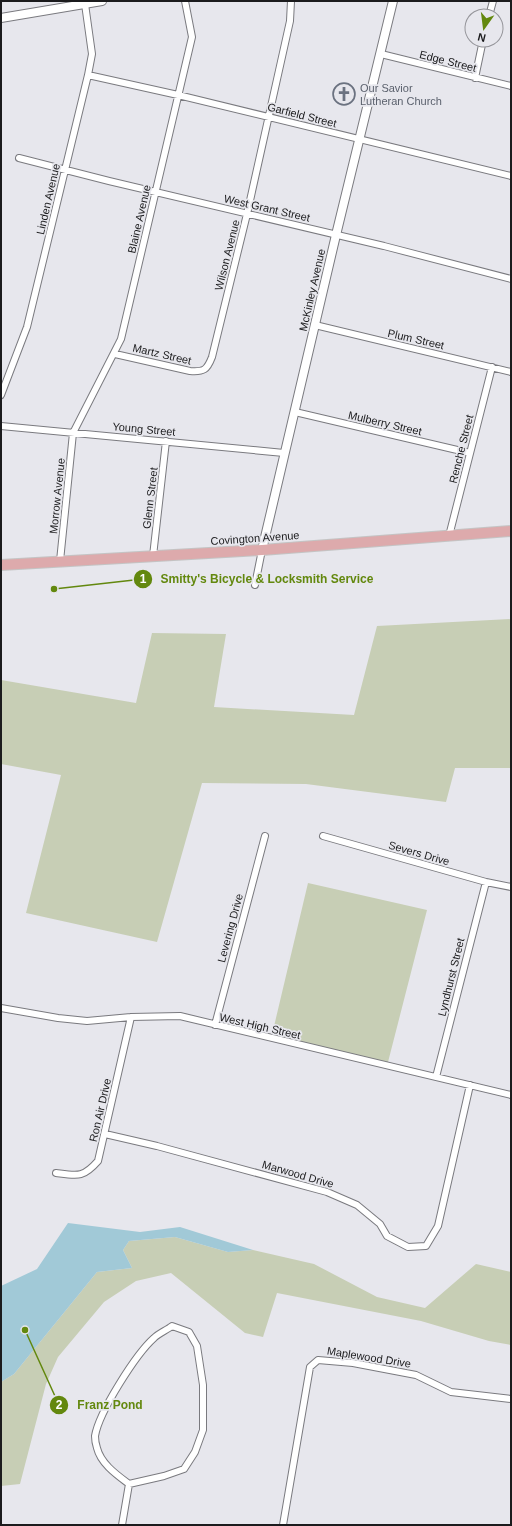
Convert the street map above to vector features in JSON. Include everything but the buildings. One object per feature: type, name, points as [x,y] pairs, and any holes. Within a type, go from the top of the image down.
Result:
[{"type":"main road","name":"Covington Avenue","points":[[1,565],[262,550],[511,531]]},
{"type":"street","points":[[1,18],[102,1]]},
{"type":"street","name":"Blaine Avenue","points":[[74,433],[122,339],[192,37],[185,1]]},
{"type":"street","name":"Wilson Avenue","points":[[205,370],[212,357],[247,214],[290,21],[291,1]]},
{"type":"street","name":"McKinley Avenue","points":[[255,585],[284,453],[393,1]]},
{"type":"street","name":"Linden Avenue","points":[[1,395],[28,327],[88,75],[92,54],[85,4]]},
{"type":"street","points":[[476,78],[482,48]]},
{"type":"street","name":"Edge Street","points":[[381,54],[511,86]]},
{"type":"street","name":"Garfield Street","points":[[88,75],[178,95],[511,176]]},
{"type":"street","name":"West Grant Street","points":[[19,158],[511,279]]},
{"type":"street","name":"Plum Street","points":[[315,325],[511,372]]},
{"type":"street","name":"Martz Street","points":[[115,354],[190,371],[199,372],[205,370]]},
{"type":"street","name":"Renche Street","points":[[449,536],[492,367]]},
{"type":"street","name":"Mulberry Street","points":[[295,412],[470,454]]},
{"type":"street","name":"Young Street","points":[[1,426],[284,453]]},
{"type":"street","name":"Morrow Avenue","points":[[60,561],[74,433]]},
{"type":"street","name":"Glenn Street","points":[[153,556],[166,441]]},
{"type":"street","name":"Levering Drive","points":[[215,1025],[265,836]]},
{"type":"street","name":"Severs Drive","points":[[323,836],[486,882],[511,887]]},
{"type":"street","name":"Lyndhurst Street","points":[[436,1077],[486,882]]},
{"type":"street","name":"West High Street","points":[[1,1010],[87,1021],[131,1017],[180,1016],[511,1095]]},
{"type":"street","name":"Ron Air Drive","points":[[56,1173],[75,1176],[89,1172],[98,1161],[131,1017]]},
{"type":"street","name":"Marwood Drive","points":[[105,1134],[157,1146],[327,1192],[357,1205],[380,1224],[387,1236],[408,1247],[426,1246],[438,1226],[470,1085]]},
{"type":"street","points":[[172,1326],[189,1332],[197,1346],[203,1386],[204,1430],[196,1452],[184,1468],[164,1476],[129,1484],[113,1472],[104,1462],[97,1450],[95,1437],[105,1408],[138,1357],[155,1337],[172,1326]]},
{"type":"street","name":"Maplewood Drive","points":[[283,1525],[310,1367],[318,1360],[353,1363],[416,1375],[451,1392],[511,1398]]},
{"type":"street","points":[[122,1525],[129,1484]]},
{"type":"green space","points":[[511,619],[511,768],[455,768],[446,802],[306,784],[202,783],[157,942],[26,913],[61,775],[1,764],[1,680],[136,703],[152,633],[226,634],[214,707],[354,715],[377,626]]},
{"type":"green space","points":[[308,883],[427,910],[387,1066],[271,1039]]},
{"type":"green space","points":[[175,1237],[228,1252],[253,1250],[314,1264],[377,1297],[425,1308],[476,1264],[511,1272],[511,1345],[489,1341],[421,1321],[277,1293],[263,1337],[245,1333],[171,1273],[136,1281],[104,1302],[58,1357],[46,1384],[20,1484],[1,1486],[1,1382],[14,1374],[97,1272],[132,1268],[123,1250],[129,1241]]},
{"type":"water","points":[[68,1223],[140,1232],[180,1227],[253,1250],[228,1252],[175,1237],[129,1241],[123,1250],[132,1268],[97,1272],[14,1374],[1,1382],[1,1286],[37,1269]]},
{"type":"place","name":"Our Savior Lutheran Church","points":[[344,94]]},
{"type":"place","name":"Smitty's Bicycle & Locksmith Service","points":[[54,589]]},
{"type":"place","name":"Franz Pond","points":[[25,1330]]}]
